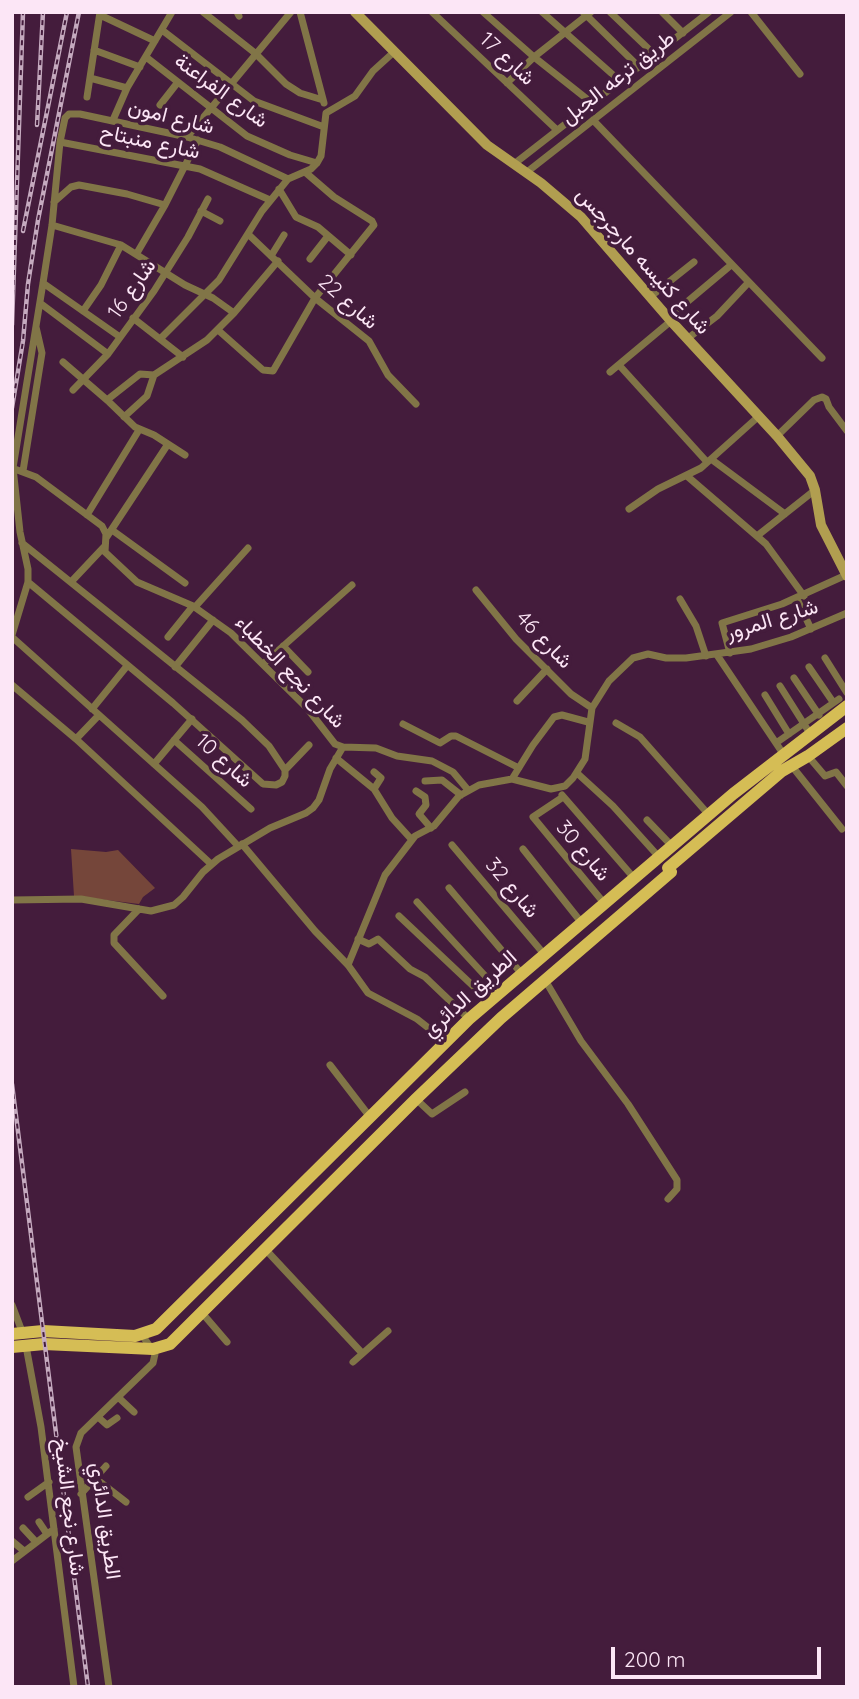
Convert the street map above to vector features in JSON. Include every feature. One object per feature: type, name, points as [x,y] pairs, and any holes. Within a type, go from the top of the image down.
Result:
[{"type":"main road","name":"الطريق الدائري","points":[[153,1349],[170,1344],[203,1314],[458,1058],[671,872],[668,868],[787,760],[808,729],[840,702]]},
{"type":"main road","name":"الطريق الدائري","points":[[142,1335],[162,1324],[445,1041],[521,973],[709,815],[787,760],[808,756],[847,728]]},
{"type":"main road","points":[[579,924],[590,941]]},
{"type":"main road","points":[[349,1138],[363,1152]]},
{"type":"main road","points":[[43,1338],[142,1335]]},
{"type":"main road","points":[[12,1347],[20,1337],[153,1349]]},
{"type":"street","points":[[113,120],[127,88],[171,15],[160,12]]},
{"type":"street","points":[[203,12],[255,53],[286,85],[300,93],[323,100]]},
{"type":"street","points":[[187,137],[290,12]]},
{"type":"street","points":[[161,338],[207,295],[231,264],[279,189],[288,179],[317,163],[321,156],[326,113],[300,12]]},
{"type":"street","name":"شارع كنيسه مارجرجس","points":[[355,12],[487,145],[527,172],[581,217],[687,339],[777,436],[810,476],[821,525],[847,575]]},
{"type":"street","name":"شارع 17","points":[[432,12],[557,130]]},
{"type":"street","points":[[483,12],[592,103]]},
{"type":"street","points":[[542,12],[620,81]]},
{"type":"street","points":[[610,12],[654,55]]},
{"type":"street","points":[[662,12],[687,46]]},
{"type":"street","name":"طريق ترعه الجبل","points":[[514,164],[709,12]]},
{"type":"street","name":"طريق ترعه الجبل","points":[[527,172],[731,12]]},
{"type":"street","points":[[751,12],[800,74]]},
{"type":"street","points":[[87,97],[100,13],[155,41]]},
{"type":"street","points":[[507,83],[587,14],[639,66]]},
{"type":"street","points":[[162,30],[262,105],[324,127]]},
{"type":"street","points":[[94,50],[140,67]]},
{"type":"street","points":[[326,113],[355,96],[373,71],[395,51]]},
{"type":"street","name":"شارع الفراعنة","points":[[146,57],[247,136],[290,155],[317,163]]},
{"type":"street","points":[[90,78],[127,88]]},
{"type":"street","points":[[160,105],[178,82]]},
{"type":"street","name":"شارع امون","points":[[60,142],[62,123],[69,114],[80,114],[198,140],[231,152],[288,179]]},
{"type":"street","points":[[593,120],[822,358]]},
{"type":"street","points":[[137,253],[198,140]]},
{"type":"street","points":[[60,142],[52,225],[12,468],[22,543],[27,555],[28,582],[12,636],[202,807],[240,845],[348,965],[368,993],[417,1019],[445,1041]]},
{"type":"street","name":"شارع منبتاح","points":[[60,142],[200,169],[270,200]]},
{"type":"street","points":[[218,330],[263,370],[270,372],[276,368],[315,298],[374,225],[334,197],[305,172]]},
{"type":"street","points":[[54,202],[71,187],[79,185],[127,194],[165,205]]},
{"type":"street","points":[[279,189],[296,217],[318,227],[351,255]]},
{"type":"street","name":"شارع 16","points":[[73,390],[108,354],[167,272],[208,199]]},
{"type":"street","points":[[201,211],[220,221]]},
{"type":"street","points":[[52,225],[121,245],[234,313]]},
{"type":"street","name":"شارع 22","points":[[248,234],[315,298],[369,341],[388,375],[416,404]]},
{"type":"street","points":[[271,256],[284,235]]},
{"type":"street","points":[[310,259],[328,236]]},
{"type":"street","points":[[83,311],[101,285],[121,245]]},
{"type":"street","points":[[107,400],[140,374],[154,375],[218,330],[278,261]]},
{"type":"street","points":[[650,297],[694,262]]},
{"type":"street","points":[[610,372],[731,265]]},
{"type":"street","points":[[43,283],[120,337]]},
{"type":"street","points":[[687,339],[717,316],[748,283]]},
{"type":"street","points":[[40,303],[108,354]]},
{"type":"street","points":[[134,318],[183,357]]},
{"type":"street","points":[[23,471],[42,353],[36,327]]},
{"type":"street","points":[[63,362],[139,430],[155,435],[185,455]]},
{"type":"street","points":[[619,365],[709,461],[785,514]]},
{"type":"street","points":[[124,416],[146,396],[154,375]]},
{"type":"street","points":[[777,436],[814,400],[822,397],[847,431]]},
{"type":"street","points":[[629,509],[709,461],[759,416]]},
{"type":"street","points":[[88,515],[139,430]]},
{"type":"street","points":[[71,582],[104,547],[106,538],[168,444]]},
{"type":"street","points":[[12,468],[23,471],[49,486],[88,515],[102,526],[106,538]]},
{"type":"street","points":[[687,476],[774,552],[800,597],[811,629]]},
{"type":"street","points":[[757,536],[815,490]]},
{"type":"street","points":[[112,530],[185,583]]},
{"type":"street","points":[[22,543],[256,732],[281,760],[285,770],[282,782],[269,786],[263,784],[192,719],[28,582]]},
{"type":"street","name":"شارع نجع الخطباء","points":[[104,547],[108,556],[137,582],[194,606],[231,633],[307,708],[328,737],[343,747],[376,748],[397,756],[432,761],[453,772],[465,793]]},
{"type":"street","points":[[168,637],[248,548]]},
{"type":"street","points":[[730,653],[722,622],[800,597],[847,575]]},
{"type":"street","points":[[263,664],[352,585]]},
{"type":"street","name":"شارع 46","points":[[475,590],[516,639],[577,699],[592,708]]},
{"type":"street","points":[[680,598],[696,626],[706,656]]},
{"type":"street","name":"شارع المرور","points":[[577,773],[588,748],[588,722],[592,708],[609,681],[633,658],[640,655],[676,659],[730,653],[771,643],[847,613]]},
{"type":"street","points":[[175,667],[213,620]]},
{"type":"street","points":[[283,646],[308,672]]},
{"type":"street","points":[[718,655],[787,760],[842,829]]},
{"type":"street","points":[[825,658],[847,693]]},
{"type":"street","points":[[76,738],[127,667]]},
{"type":"street","points":[[809,667],[840,702]]},
{"type":"street","points":[[517,701],[547,669]]},
{"type":"street","points":[[794,678],[821,719]]},
{"type":"street","points":[[12,685],[76,738],[211,864]]},
{"type":"street","points":[[776,743],[789,734],[808,729],[780,686]]},
{"type":"street","points":[[765,695],[789,734]]},
{"type":"street","points":[[512,779],[545,728],[558,715],[588,722]]},
{"type":"street","points":[[154,764],[192,719]]},
{"type":"street","points":[[616,723],[640,737],[709,815]]},
{"type":"street","points":[[403,724],[440,743],[456,736],[519,768]]},
{"type":"street","name":"شارع 10","points":[[174,740],[251,809]]},
{"type":"street","points":[[285,770],[309,745]]},
{"type":"street","points":[[12,900],[81,899],[151,911],[174,905],[211,864],[240,845],[313,808],[343,747]]},
{"type":"street","points":[[808,756],[825,776],[836,772],[847,786]]},
{"type":"street","points":[[336,758],[374,789],[391,818],[412,840]]},
{"type":"street","points":[[374,772],[381,778],[374,789]]},
{"type":"street","points":[[348,965],[385,875],[412,840],[419,832],[438,822],[451,804],[465,793],[490,781],[512,779],[557,789],[565,786],[577,773],[613,806],[659,857]]},
{"type":"street","points":[[425,781],[442,780],[465,793]]},
{"type":"street","points":[[557,789],[634,878]]},
{"type":"street","points":[[416,791],[425,797],[426,805],[419,814],[430,828]]},
{"type":"street","name":"شارع 30","points":[[563,797],[533,817],[604,903]]},
{"type":"street","points":[[647,820],[672,846]]},
{"type":"street","name":"شارع 32","points":[[452,845],[544,954]]},
{"type":"street","points":[[523,849],[579,924]]},
{"type":"street","points":[[449,888],[521,973]]},
{"type":"street","points":[[417,902],[500,992]]},
{"type":"street","points":[[139,909],[114,935],[114,943],[163,996]]},
{"type":"street","points":[[399,916],[489,1001]]},
{"type":"street","points":[[358,939],[369,944],[378,939],[410,969],[425,977],[469,1019]]},
{"type":"street","points":[[545,980],[581,1041],[628,1104],[677,1180],[677,1189],[668,1199]]},
{"type":"street","points":[[330,1065],[370,1116]]},
{"type":"street","points":[[416,1099],[433,1114],[465,1092]]},
{"type":"street","points":[[265,1250],[362,1353]]},
{"type":"street","name":"شارع نجع الشيخ","points":[[12,1305],[38,1403],[74,1687]]},
{"type":"street","points":[[203,1314],[228,1342]]},
{"type":"street","points":[[353,1362],[388,1331]]},
{"type":"street","points":[[142,1335],[153,1349]]},
{"type":"street","name":"الطريق الدائري","points":[[109,1687],[76,1454],[78,1440],[153,1363],[153,1349]]},
{"type":"street","points":[[118,1396],[134,1412]]},
{"type":"street","points":[[98,1417],[107,1425],[117,1418]]},
{"type":"street","points":[[80,1482],[95,1465]]},
{"type":"street","points":[[81,1494],[106,1466]]},
{"type":"street","points":[[95,1478],[126,1502]]},
{"type":"street","points":[[28,1497],[49,1482]]},
{"type":"street","points":[[39,1522],[47,1534]]},
{"type":"street","points":[[23,1528],[36,1542]]},
{"type":"street","points":[[12,1561],[54,1529]]},
{"type":"street","points":[[12,1541],[24,1551]]},
{"type":"shaded area","points":[[71,849],[106,852],[118,850],[155,888],[143,897],[139,904],[74,896]]},
{"type":"railway","points":[[12,325],[23,12]]},
{"type":"railway","points":[[37,125],[43,12]]},
{"type":"railway","points":[[23,231],[67,12]]},
{"type":"railway","points":[[12,408],[38,220],[79,12]]},
{"type":"railway","points":[[12,1084],[88,1687]]}]
